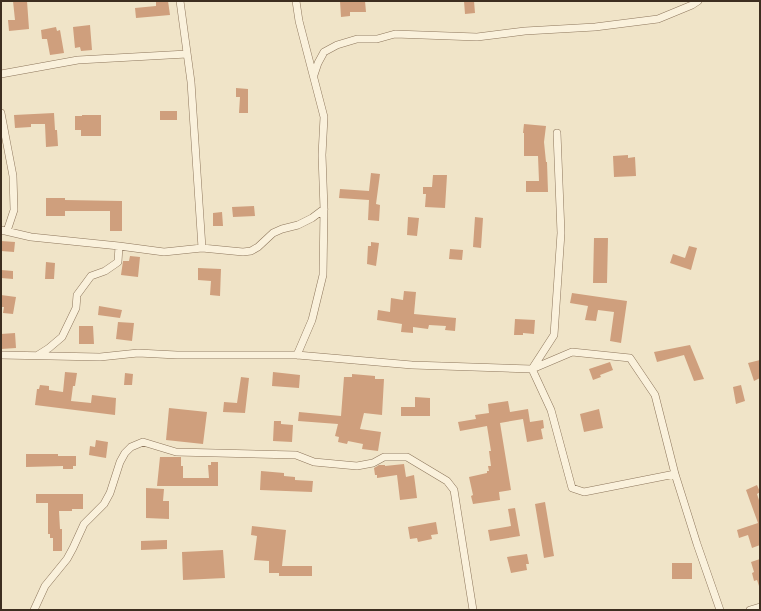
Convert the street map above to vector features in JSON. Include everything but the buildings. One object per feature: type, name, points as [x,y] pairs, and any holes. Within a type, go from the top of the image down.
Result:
[{"type":"street","points":[[180,1],[191,82],[202,248]]},
{"type":"street","points":[[296,1],[299,21],[324,117],[322,155],[324,209],[323,275],[312,320],[297,355]]},
{"type":"street","points":[[314,75],[324,52],[337,45],[357,39],[377,39],[395,34],[477,37],[525,31],[595,27],[658,19],[698,1]]},
{"type":"street","points":[[1,74],[78,60],[187,54]]},
{"type":"street","points":[[1,113],[13,176],[14,210],[4,230],[31,237],[164,252],[202,248],[229,251],[251,251],[258,247],[273,233],[298,225],[312,218],[324,209]]},
{"type":"street","points":[[532,369],[554,335],[561,233],[557,133]]},
{"type":"street","points":[[36,356],[49,348],[62,336],[76,308],[77,295],[91,276],[105,272],[118,262],[119,246]]},
{"type":"street","points":[[1,355],[100,357],[138,353],[177,355],[297,355],[412,365],[532,369],[572,352],[630,358],[655,395],[675,474],[720,610]]},
{"type":"street","points":[[532,369],[551,410],[572,488],[584,492],[675,474]]},
{"type":"street","points":[[34,610],[45,586],[67,559],[84,524],[104,504],[110,493],[125,453],[131,447],[143,442],[176,452],[296,455],[314,462],[351,466],[373,463],[384,457],[406,457],[447,481],[454,490],[473,610]]},
{"type":"street","points":[[750,610],[760,607]]}]
